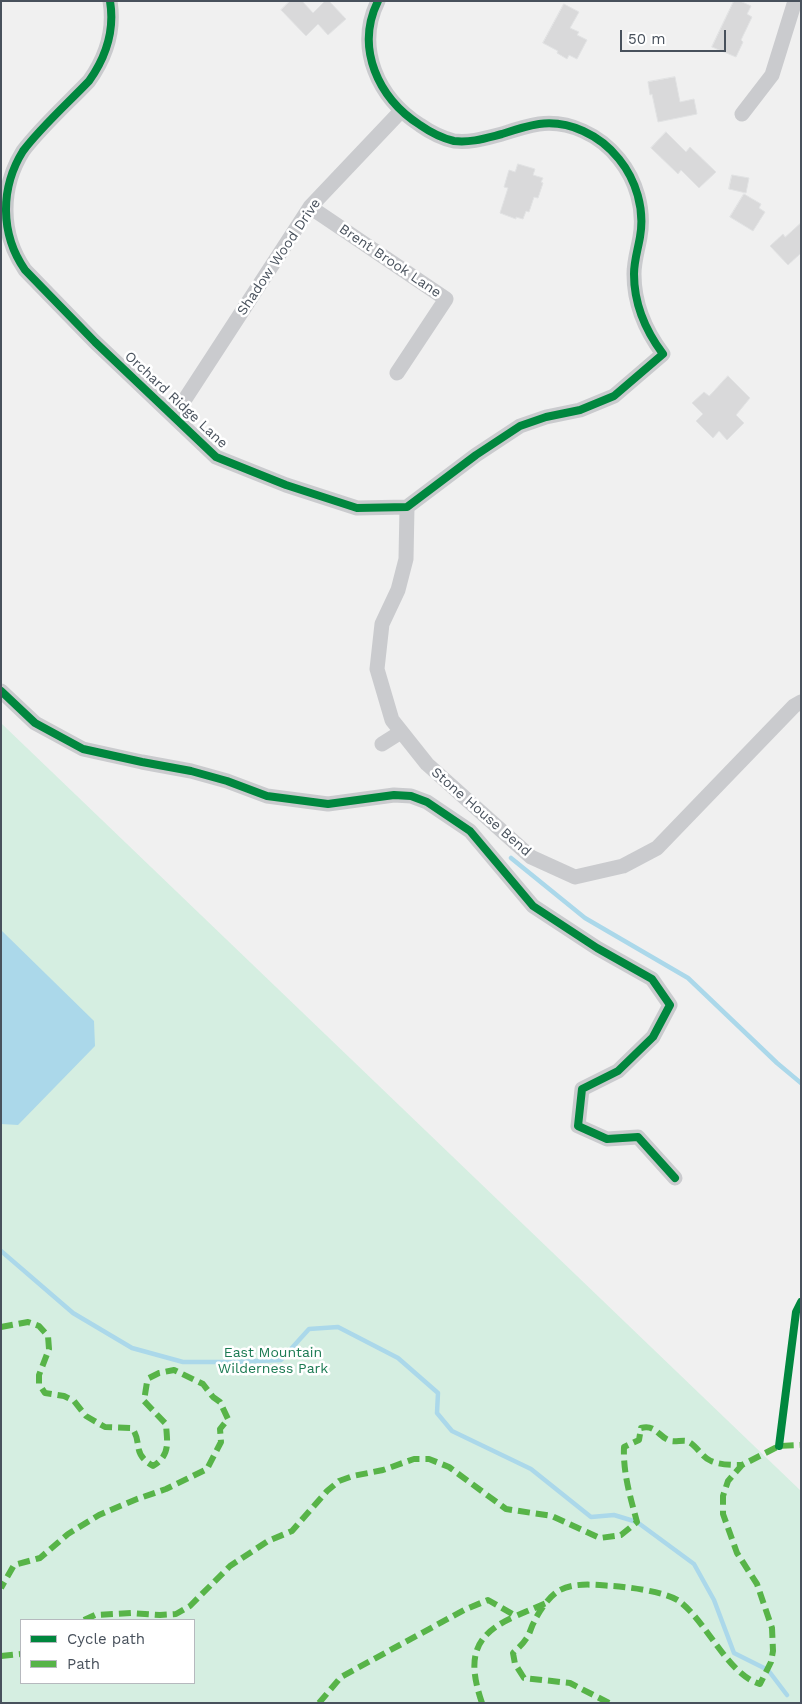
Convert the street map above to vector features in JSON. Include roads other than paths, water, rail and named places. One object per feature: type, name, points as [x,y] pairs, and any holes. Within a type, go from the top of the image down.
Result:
[{"type":"street","name":"Orchard Ridge Lane","points":[[110,1],[111,33],[97,70],[89,81],[32,140],[16,163],[6,189],[4,209],[6,228],[13,251],[25,270],[95,342],[216,457],[286,485],[357,508],[407,507]]},
{"type":"street","points":[[378,1],[369,30],[368,42],[372,66],[383,90],[401,111],[414,122],[435,135],[459,141],[475,141],[541,124],[565,125],[590,134],[606,145],[619,159],[634,183],[641,210],[642,224],[634,274],[637,301],[646,329],[663,354],[614,396],[580,410],[546,417],[520,426],[476,454],[407,507]]},
{"type":"street","points":[[742,114],[772,75],[795,1]]},
{"type":"street","name":"Shadow Wood Drive","points":[[174,416],[310,207],[401,111]]},
{"type":"street","name":"Brent Brook Lane","points":[[310,207],[446,298],[397,373]]},
{"type":"street","name":"Stone House Bend","points":[[407,507],[406,559],[398,590],[382,624],[377,669],[392,720],[428,764],[531,857],[575,877],[623,866],[657,848],[794,706],[801,702]]},
{"type":"street","points":[[1,691],[35,723],[82,749],[191,771],[227,781],[267,796],[328,804],[394,795],[411,796],[426,802],[470,831],[533,906],[597,948],[652,979],[670,1005],[653,1036],[618,1071],[582,1088],[578,1126],[607,1139],[638,1137],[675,1178]]},
{"type":"street","points":[[382,744],[402,732]]},
{"type":"water","points":[[1,930],[94,1021],[95,1046],[18,1125],[1,1124]]},
{"type":"waterway","points":[[511,858],[585,918],[688,978],[777,1063],[801,1083]]},
{"type":"waterway","points":[[1,1251],[73,1313],[132,1348],[183,1362],[281,1360],[309,1329],[338,1327],[398,1358],[438,1393],[437,1413],[452,1431],[531,1469],[591,1517],[614,1515],[637,1522],[694,1564],[714,1600],[734,1653],[768,1670],[787,1695]]},
{"type":"park label","name":"East Mountain Wilderness Park","points":[[273,1362]]}]
